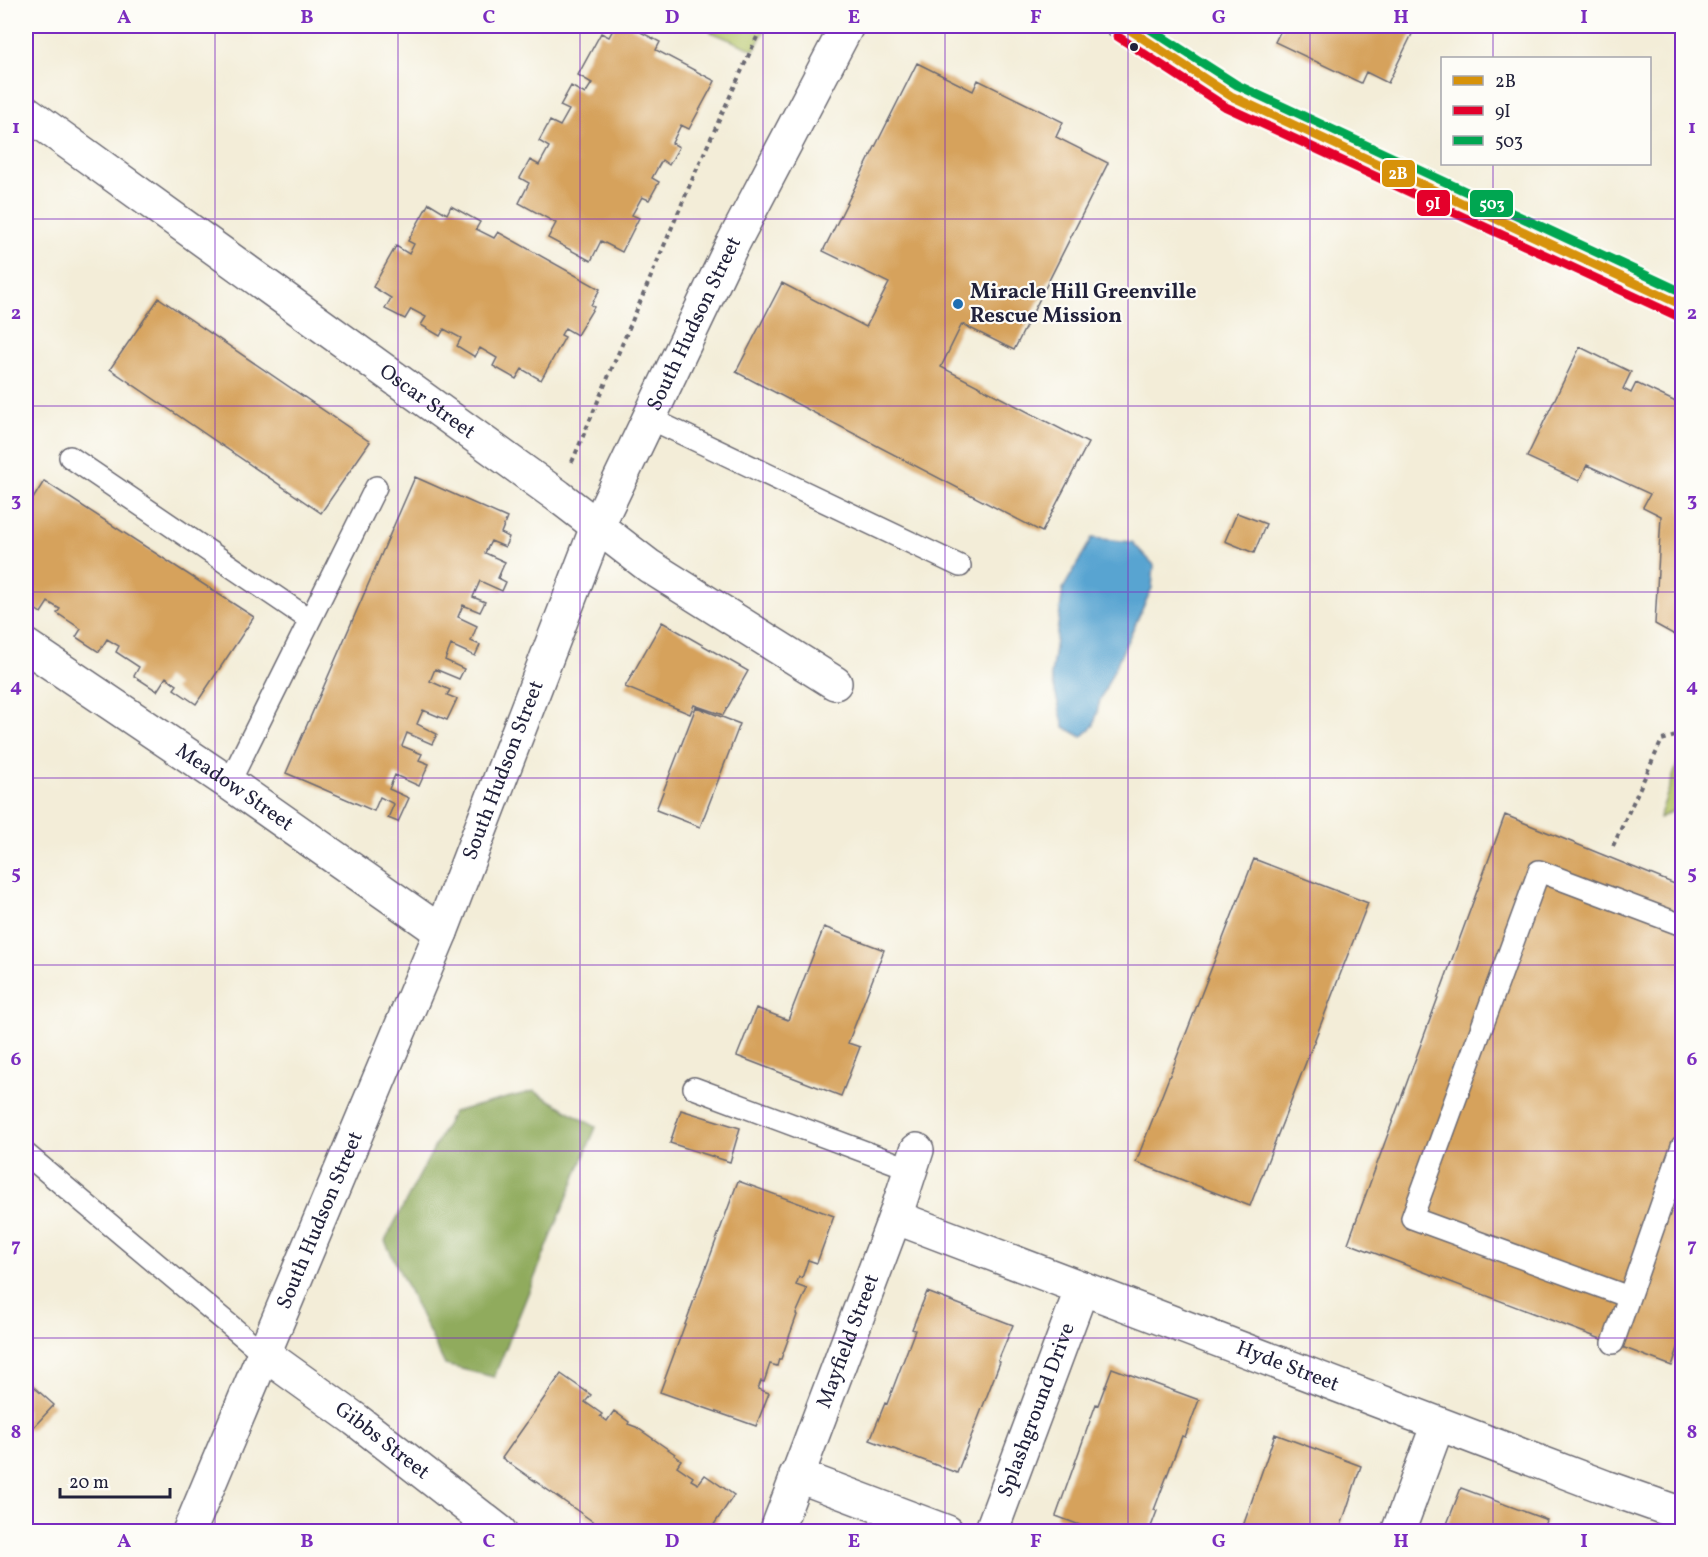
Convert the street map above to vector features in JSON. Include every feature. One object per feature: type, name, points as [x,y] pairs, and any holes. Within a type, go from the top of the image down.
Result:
[{"type":"street","name":"South Hudson Street","points":[[189,1532],[441,932],[597,527],[730,249],[847,26]]},
{"type":"street","points":[[1124,26],[1231,96],[1683,305]]},
{"type":"street","name":"Oscar Street","points":[[26,112],[558,496],[649,566],[835,683]]},
{"type":"street","name":"Meadow Street","points":[[26,646],[229,783],[441,932]]},
{"type":"street","name":"Mayfield Street","points":[[776,1532],[895,1217],[914,1160]]},
{"type":"street","name":"Hyde Street","points":[[895,1217],[1605,1487],[1683,1514]]},
{"type":"street","name":"Splashground Drive","points":[[991,1532],[1082,1288]]},
{"type":"street","name":"Gibbs Street","points":[[263,1353],[356,1420],[500,1532]]},
{"type":"street","points":[[1398,1532],[1438,1424]]},
{"type":"street","points":[[796,1475],[947,1532]]},
{"type":"lane","points":[[649,418],[960,566]]},
{"type":"lane","points":[[70,457],[310,621]]},
{"type":"lane","points":[[229,783],[376,487]]},
{"type":"lane","points":[[1629,1297],[1412,1218],[1539,871],[1683,925]]},
{"type":"lane","points":[[694,1088],[914,1160]]},
{"type":"lane","points":[[1613,1343],[1683,1146]]},
{"type":"lane","points":[[26,1154],[263,1353]]},
{"type":"path","points":[[568,471],[695,172],[762,26]]},
{"type":"path","points":[[1613,846],[1662,740],[1683,734]]},
{"type":"green space","points":[[709,26],[767,26],[754,50],[711,32]]},
{"type":"green space","points":[[1682,750],[1682,807],[1659,818]]},
{"type":"green space","points":[[534,1091],[596,1127],[494,1377],[445,1365],[385,1241],[453,1112]]},
{"type":"water","points":[[1092,538],[1132,542],[1154,565],[1152,588],[1100,700],[1094,725],[1082,737],[1064,727],[1051,676],[1063,589]]},
{"type":"building","points":[[615,26],[629,26],[660,42],[656,50],[715,81],[689,129],[681,125],[672,143],[679,147],[669,165],[662,160],[652,178],[659,182],[649,200],[642,197],[632,215],[639,218],[622,252],[601,241],[591,261],[548,238],[556,223],[519,203],[529,183],[520,178],[530,160],[539,165],[549,147],[539,141],[550,121],[560,126],[569,110],[560,106],[571,86],[585,94],[592,83],[578,75],[601,33],[609,37]]},
{"type":"building","points":[[1283,26],[1416,26],[1388,83],[1366,72],[1361,83],[1275,42]]},
{"type":"building","name":"Miracle Hill Greenville Rescue Mission","points":[[917,63],[973,91],[978,80],[1063,122],[1056,137],[1108,163],[1014,350],[962,324],[941,367],[1088,443],[1042,532],[736,372],[782,283],[866,327],[889,283],[823,251]]},
{"type":"building","points":[[429,203],[447,214],[451,206],[480,222],[476,229],[494,238],[498,232],[600,289],[591,305],[594,307],[577,335],[565,328],[561,335],[565,337],[541,380],[522,369],[516,379],[493,366],[497,358],[480,348],[475,357],[457,346],[461,338],[444,329],[440,336],[421,325],[426,317],[411,309],[405,319],[385,309],[391,298],[373,287],[396,246],[409,254],[414,244],[408,241]]},
{"type":"building","points":[[159,298],[370,442],[321,513],[110,369]]},
{"type":"building","points":[[1580,347],[1631,372],[1623,389],[1631,393],[1636,383],[1682,405],[1680,411],[1682,412],[1682,639],[1655,624],[1661,516],[1643,507],[1650,494],[1587,465],[1579,481],[1527,457]]},
{"type":"building","points":[[415,477],[507,518],[501,533],[509,537],[505,547],[491,541],[485,553],[505,562],[498,578],[506,582],[502,591],[480,581],[473,597],[485,602],[480,612],[463,605],[458,617],[477,626],[471,641],[480,645],[475,656],[451,645],[445,660],[464,669],[459,679],[435,669],[430,681],[450,690],[447,695],[457,699],[447,720],[423,710],[417,724],[437,734],[432,744],[407,733],[402,746],[422,754],[419,760],[429,764],[419,786],[395,775],[389,789],[409,798],[398,822],[388,818],[394,804],[380,797],[374,811],[286,773]]},
{"type":"building","points":[[44,481],[254,617],[196,704],[174,689],[177,685],[166,677],[157,691],[134,676],[139,667],[116,652],[119,646],[107,639],[99,652],[76,637],[81,629],[57,613],[60,609],[48,602],[41,613],[26,603],[26,510]]},
{"type":"building","points":[[1237,513],[1266,524],[1254,553],[1225,541]]},
{"type":"building","points":[[662,622],[748,671],[723,715],[694,705],[690,714],[625,687]]},
{"type":"building","points":[[696,707],[740,724],[700,827],[656,810]]},
{"type":"building","points":[[1505,815],[1682,887],[1682,1336],[1672,1366],[1348,1243]]},
{"type":"building","points":[[1254,859],[1368,903],[1250,1206],[1136,1162]]},
{"type":"building","points":[[824,927],[884,950],[848,1043],[860,1047],[841,1096],[737,1056],[756,1008],[788,1020]]},
{"type":"building","points":[[681,1110],[740,1128],[730,1162],[670,1143]]},
{"type":"building","points":[[738,1181],[834,1216],[817,1263],[808,1260],[802,1278],[799,1277],[796,1285],[807,1289],[781,1359],[777,1366],[770,1364],[764,1382],[761,1381],[758,1389],[769,1393],[756,1426],[660,1392]]},
{"type":"building","points":[[927,1292],[1013,1325],[957,1473],[870,1440],[885,1403],[887,1404]]},
{"type":"building","points":[[1112,1368],[1199,1400],[1185,1437],[1182,1436],[1154,1510],[1157,1511],[1149,1532],[1098,1532],[1056,1516],[1096,1404],[1098,1405]]},
{"type":"building","points":[[561,1374],[591,1395],[585,1402],[602,1414],[600,1416],[607,1421],[614,1411],[629,1422],[628,1424],[675,1454],[681,1460],[677,1466],[693,1477],[691,1480],[698,1484],[705,1475],[734,1495],[709,1532],[608,1532],[502,1458]]},
{"type":"building","points":[[26,1380],[54,1405],[30,1431],[26,1427]]},
{"type":"building","points":[[1275,1434],[1361,1466],[1339,1532],[1241,1532]]},
{"type":"building","points":[[1461,1488],[1547,1520],[1543,1532],[1442,1532]]},
{"type":"transit line","name":"2B","points":[[1124,26],[1231,96],[1682,305]]},
{"type":"transit line","name":"503","points":[[1145,26],[1237,85],[1682,292]]},
{"type":"transit line","name":"9I","points":[[1117,36],[1226,107],[1677,316]]},
{"type":"place","name":"Miracle Hill Greenville Rescue Mission","points":[[958,304]]}]
